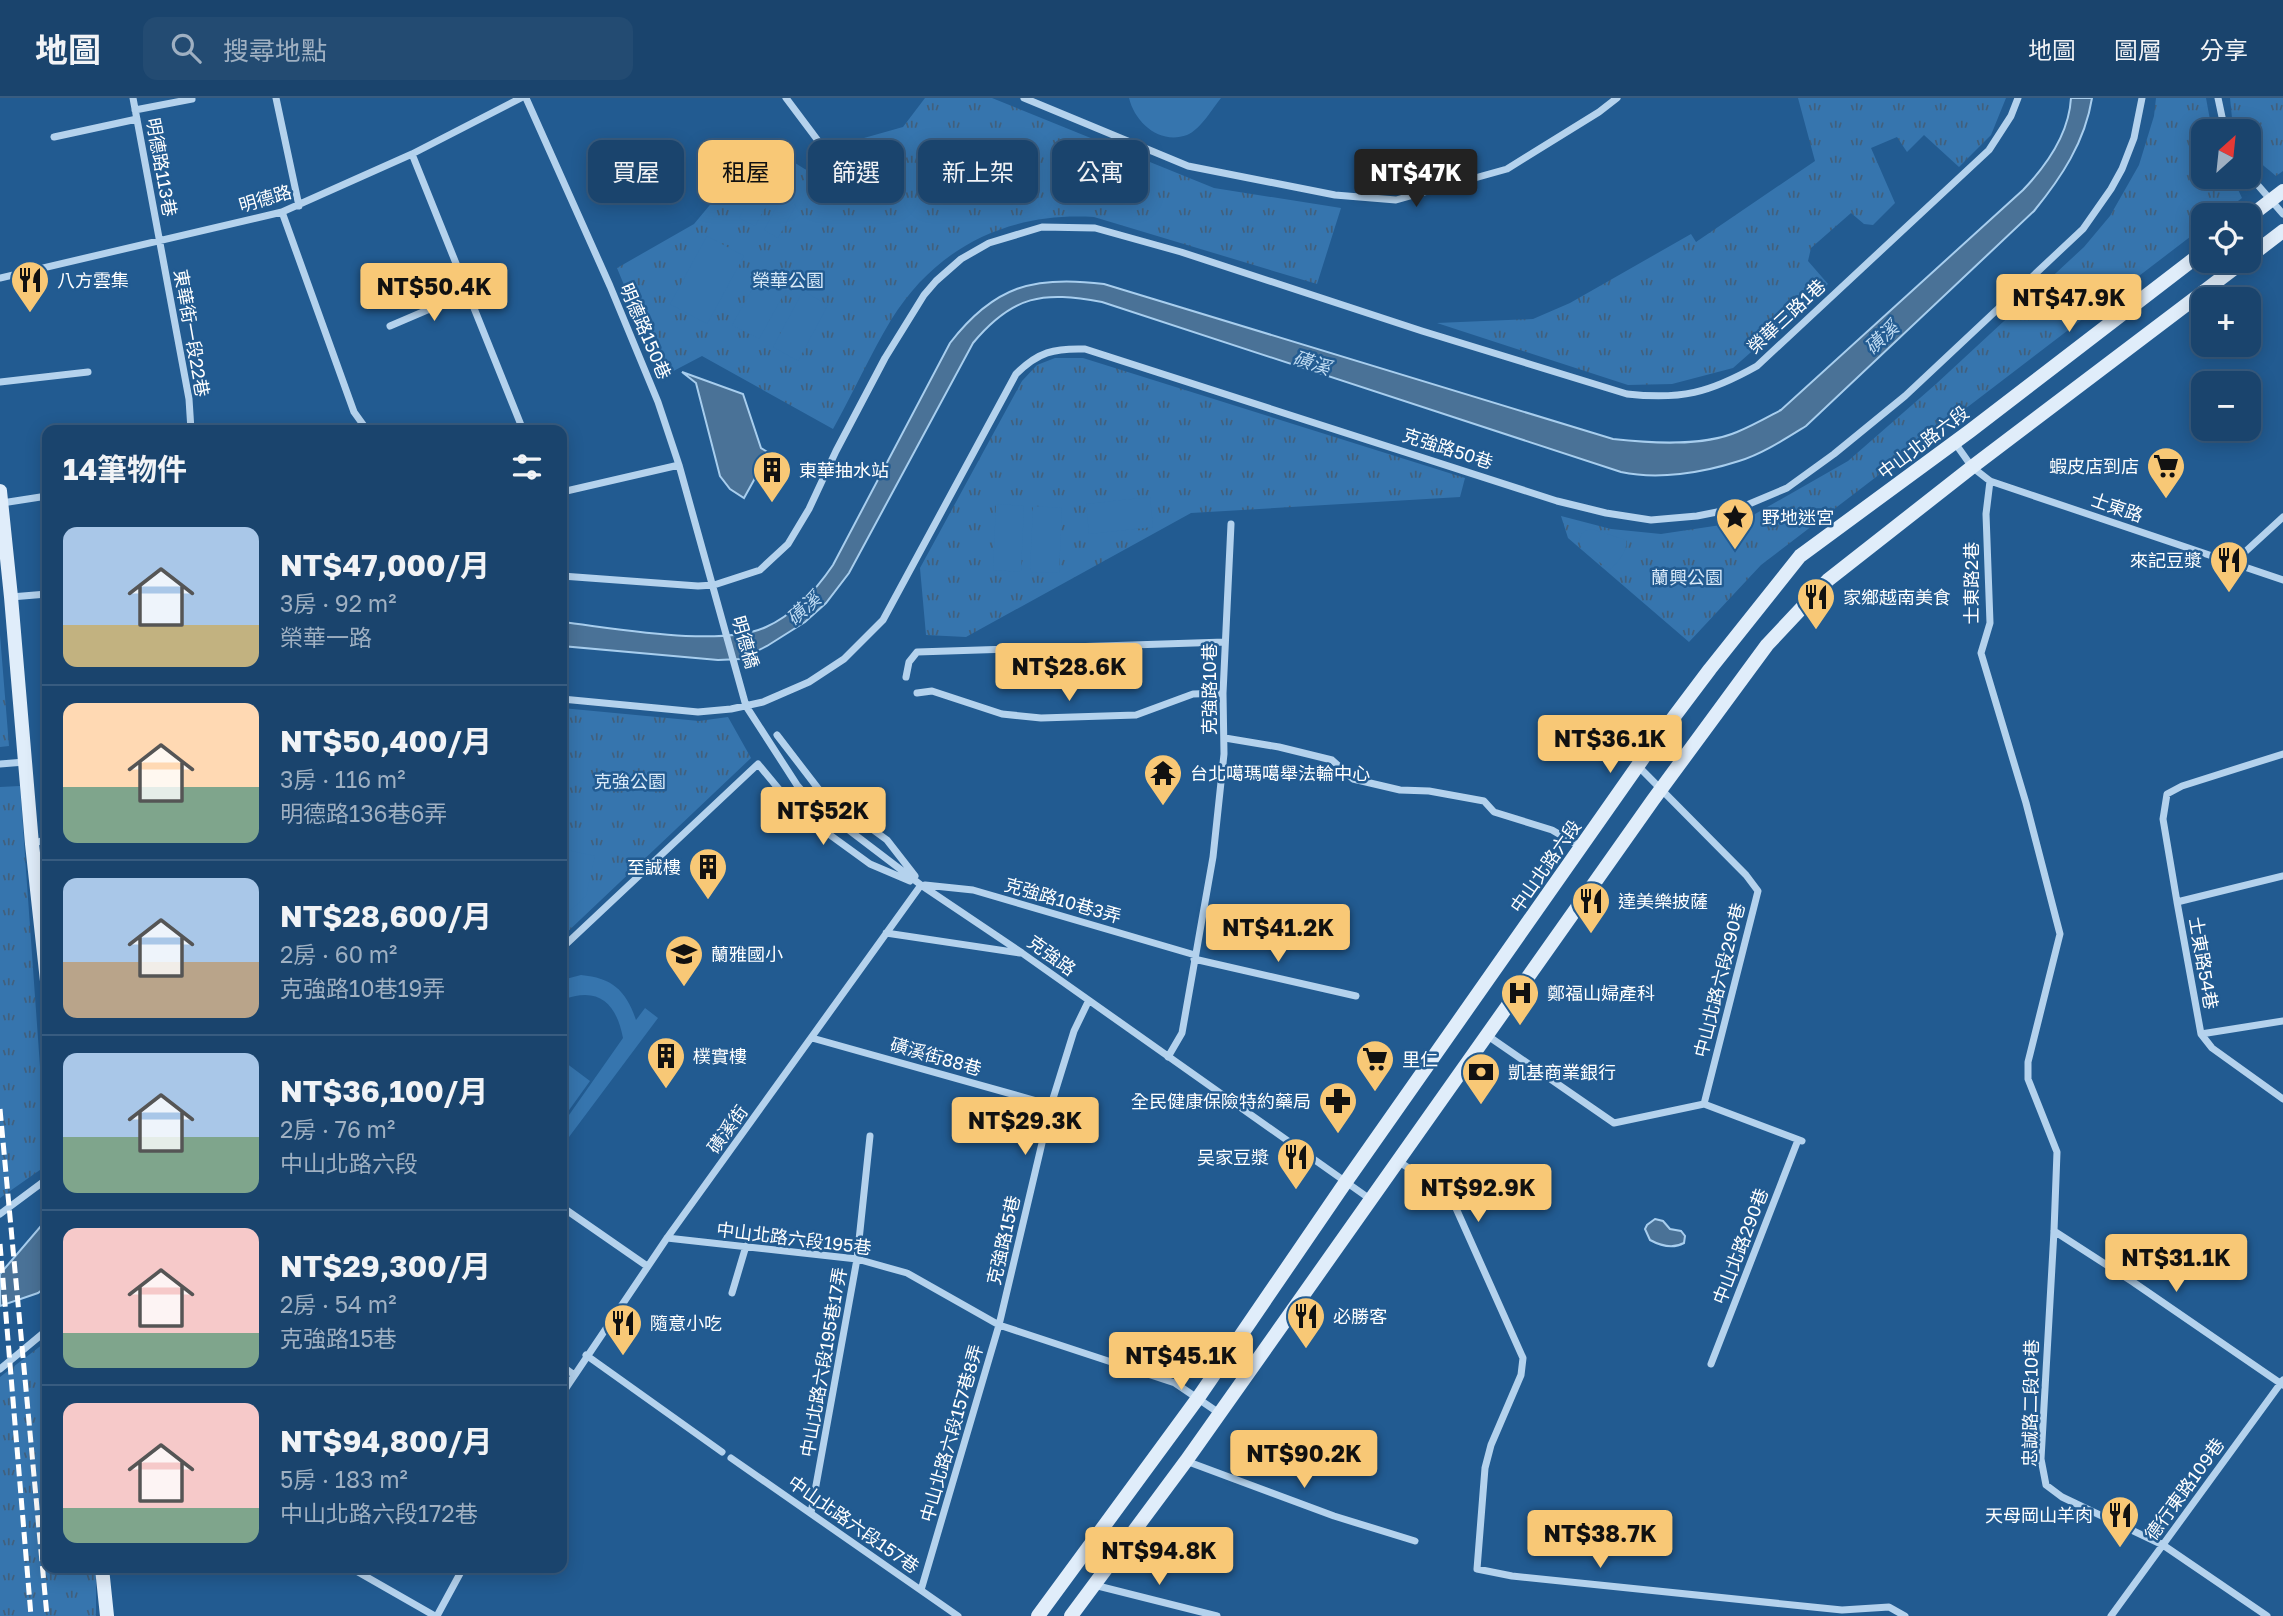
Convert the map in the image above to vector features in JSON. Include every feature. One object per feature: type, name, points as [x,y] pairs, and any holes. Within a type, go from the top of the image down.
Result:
[{"type":"main road","points":[[2261,208],[2283,191]]},
{"type":"main road","points":[[2261,248],[2283,231]]},
{"type":"main road","name":"中山北路六段","points":[[1038,1616],[1198,1398],[1345,1183],[1638,766],[1710,668],[1800,556],[1955,443],[2191,261]]},
{"type":"main road","points":[[1071,1616],[1186,1461],[1661,789],[1767,645],[1828,580],[2228,273]]},
{"type":"main road","points":[[0,491],[42,935]]},
{"type":"main road","points":[[103,1573],[107,1616]]},
{"type":"street","name":"明德路113巷","points":[[133,98],[159,242]]},
{"type":"street","points":[[276,98],[299,206]]},
{"type":"street","name":"明德路","points":[[0,278],[282,212],[412,154],[523,98]]},
{"type":"street","name":"明德路150巷","points":[[523,98],[643,363],[679,465],[714,585]]},
{"type":"street","points":[[786,98],[818,140]]},
{"type":"street","points":[[1024,98],[1188,166],[1335,195],[1396,200],[1507,169],[1617,98]]},
{"type":"street","name":"榮華三路1巷","points":[[567,576],[698,586],[714,585],[760,570],[788,544],[809,509],[885,358],[924,295],[961,259],[989,243],[1042,227],[1095,228],[1181,252],[1422,331],[1627,394],[1685,396],[1725,384],[1757,366],[1989,150],[2011,116],[2018,98]]},
{"type":"street","name":"克強路50巷","points":[[567,699],[698,712],[746,706],[809,682],[844,659],[883,620],[1016,374],[1030,360],[1045,352],[1064,348],[1085,349],[1557,501],[1606,513],[1651,520],[1697,516],[1742,507],[1787,488],[1834,454],[1905,396],[2083,229],[2122,169],[2134,138],[2142,98]]},
{"type":"street","points":[[2218,98],[2222,119]]},
{"type":"street","points":[[135,110],[192,99]]},
{"type":"street","points":[[54,137],[137,119]]},
{"type":"street","points":[[412,154],[521,425]]},
{"type":"street","points":[[2260,189],[2283,214]]},
{"type":"street","points":[[282,212],[354,412],[363,425]]},
{"type":"street","name":"東華街一段22巷","points":[[159,242],[189,398],[191,425]]},
{"type":"street","points":[[390,326],[467,293]]},
{"type":"street","points":[[0,382],[88,372]]},
{"type":"street","name":"士東路","points":[[1955,443],[1972,467],[1990,481],[2283,580]]},
{"type":"street","points":[[567,491],[679,465]]},
{"type":"street","name":"士東路2巷","points":[[1990,481],[1986,514],[1990,623],[1981,653],[2026,803],[2060,934],[2028,1062],[2028,1079],[2057,1152],[2054,1231]]},
{"type":"street","points":[[1,503],[42,497]]},
{"type":"street","points":[[2234,563],[2283,517]]},
{"type":"street","name":"克強路10巷","points":[[1168,1057],[1182,1033],[1213,857],[1225,738],[1223,693],[1231,524]]},
{"type":"street","name":"明德橋","points":[[714,585],[746,706]]},
{"type":"street","points":[[11,597],[42,594]]},
{"type":"street","points":[[906,677],[909,662],[917,652],[1225,642]]},
{"type":"street","points":[[917,693],[932,691],[1002,714],[1041,718],[1136,715],[1193,694],[1223,693]]},
{"type":"street","name":"克強路","points":[[746,706],[797,785],[812,802],[921,885],[1022,953],[1370,1199]]},
{"type":"street","points":[[777,735],[820,791],[887,839],[921,885]]},
{"type":"street","points":[[1225,738],[1332,760],[1353,779],[1400,790],[1429,791],[1484,801],[1494,812],[1552,830],[1581,848]]},
{"type":"street","points":[[2177,902],[2163,819],[2167,794],[2182,786],[2283,754]]},
{"type":"street","points":[[0,764],[25,762]]},
{"type":"street","points":[[567,943],[758,764],[797,811],[807,819],[870,864],[921,885]]},
{"type":"street","name":"中山北路六段290巷","points":[[1638,766],[1746,875],[1758,891],[1704,1104]]},
{"type":"street","points":[[32,844],[42,841]]},
{"type":"street","name":"士東路54巷","points":[[2283,876],[2177,902],[2202,1034],[2212,1048],[2283,1099]]},
{"type":"street","name":"磺溪街","points":[[567,1385],[647,1266],[921,885]]},
{"type":"street","name":"克強路10巷3弄","points":[[921,885],[973,890],[1194,957],[1356,996]]},
{"type":"street","points":[[886,933],[1022,953]]},
{"type":"street","name":"克強路15巷","points":[[999,1325],[1051,1105],[1074,1031],[1088,1002]]},
{"type":"street","points":[[2202,1034],[2283,1021]]},
{"type":"street","points":[[1488,1036],[1614,1123],[1704,1104]]},
{"type":"street","name":"磺溪街88巷","points":[[812,1038],[1051,1105]]},
{"type":"street","name":"中山北路290巷","points":[[1704,1104],[1800,1140],[1711,1364]]},
{"type":"street","name":"中山北路六段195巷17弄","points":[[811,1513],[857,1259],[870,1136]]},
{"type":"street","points":[[1398,1161],[1446,1193],[1455,1206],[1523,1358],[1521,1375],[1490,1445],[1485,1468],[1477,1569],[1511,1576],[1720,1596],[1840,1613],[1889,1607],[1905,1616]]},
{"type":"street","points":[[0,1214],[42,1182]]},
{"type":"street","points":[[567,1210],[647,1266]]},
{"type":"street","points":[[2054,1231],[2282,1383]]},
{"type":"street","name":"忠誠路二段10巷","points":[[2054,1231],[2041,1459],[2046,1485],[2062,1497],[2163,1545],[2267,1616]]},
{"type":"street","name":"中山北路六段195巷","points":[[667,1238],[857,1259],[907,1273],[999,1325],[1175,1383],[1219,1413]]},
{"type":"street","points":[[732,1293],[746,1246]]},
{"type":"street","name":"中山北路六段157巷8弄","points":[[921,1590],[999,1325]]},
{"type":"street","points":[[0,1369],[42,1334]]},
{"type":"street","points":[[586,1355],[722,1452]]},
{"type":"street","points":[[567,1370],[573,1374]]},
{"type":"street","name":"德行東路109巷","points":[[2110,1616],[2282,1383]]},
{"type":"street","name":"中山北路六段157巷","points":[[731,1458],[958,1616]]},
{"type":"street","points":[[1186,1461],[1334,1516],[1415,1541]]},
{"type":"street","points":[[360,1573],[436,1616],[460,1573]]},
{"type":"street","points":[[1094,1585],[1217,1616]]},
{"type":"green space","name":"榮華公園","points":[[925,98],[992,98],[1096,140],[1052,140],[1052,203],[1148,203],[1148,161],[1214,188],[1341,208],[1317,284],[1094,217],[1033,221],[978,239],[930,272],[909,294],[891,320],[833,429],[702,356],[662,377],[617,268],[694,224],[712,203],[794,203],[794,162],[808,171],[808,203],[904,203],[904,140],[863,140],[903,127]]},
{"type":"green space","points":[[1129,98],[1221,98],[1197,128],[1187,135],[1167,137],[1150,130],[1143,123]]},
{"type":"green space","points":[[1798,98],[2006,98],[1991,135],[1959,167],[1924,135],[1907,152],[1897,137],[1871,148],[1895,203],[1873,225],[1864,224],[1851,213],[1811,248],[1808,261],[1828,284],[1733,368],[1672,384],[1628,385],[1437,323],[1533,319],[1570,303],[1691,234],[1696,242],[1815,161]]},
{"type":"green space","name":"蘭興公園","points":[[2156,98],[2206,98],[2210,119],[2191,119],[2191,189],[2238,189],[2242,198],[2235,203],[2191,203],[2191,236],[1761,565],[1689,642],[1568,538],[1561,516],[1611,529],[1661,534],[1741,522],[1848,461],[2084,247],[2110,216],[2139,165],[2154,116]]},
{"type":"green space","points":[[2230,98],[2283,98],[2283,171],[2276,176],[2261,164],[2261,119],[2232,118]]},
{"type":"green space","points":[[747,203],[768,203],[755,226],[739,218]]},
{"type":"green space","points":[[779,203],[796,205],[778,238],[764,230]]},
{"type":"green space","points":[[707,236],[744,256],[707,324],[670,304]]},
{"type":"green space","points":[[763,270],[789,285],[759,339],[732,325]]},
{"type":"green space","points":[[803,291],[828,305],[798,361],[773,347]]},
{"type":"green space","points":[[1055,358],[1083,358],[1465,478],[1460,497],[1191,513],[966,637],[926,635],[920,568],[1022,381],[1037,365]]},
{"type":"green space","points":[[1150,497],[1153,527],[1089,534],[1086,504]]},
{"type":"green space","points":[[996,504],[1024,506],[1021,572],[993,570]]},
{"type":"green space","points":[[1033,506],[1062,508],[1059,573],[1030,572]]},
{"type":"green space","points":[[1592,529],[1626,540],[1624,553],[1610,570],[1582,549],[1579,541],[1581,536]]},
{"type":"green space","points":[[0,635],[9,746],[0,747]]},
{"type":"green space","name":"克強公園","points":[[567,708],[699,721],[728,717],[751,758],[567,932]]},
{"type":"green space","points":[[20,786],[42,1095],[42,1169],[0,1198],[0,787]]},
{"type":"green space","points":[[567,850],[595,856],[586,896],[567,913]]},
{"type":"green space","points":[[581,975],[601,979],[622,993],[636,1020],[645,1008],[658,1018],[567,1139],[567,1118],[623,1038],[616,1015],[603,1000],[586,995],[567,998],[567,979]]},
{"type":"green space","points":[[567,1064],[590,1081],[567,1113]]},
{"type":"green space","points":[[42,1345],[42,1573],[96,1573],[96,1616],[0,1616],[0,1377]]},
{"type":"water","name":"磺溪","points":[[2071,98],[2092,98],[2078,144],[2053,186],[2034,211],[1806,426],[1748,458],[1680,474],[1621,472],[1102,302],[1046,297],[1016,306],[988,327],[973,343],[849,573],[826,603],[805,622],[741,659],[718,660],[567,646],[567,623],[666,635],[722,636],[746,633],[777,622],[812,592],[833,565],[950,343],[983,308],[1017,289],[1036,284],[1057,281],[1104,284],[1613,439],[1692,442],[1723,437],[1754,425],[1781,410],[2023,190],[2055,148]]},
{"type":"water","points":[[682,372],[743,394],[761,448],[769,453],[744,498],[730,489],[720,476],[696,383]]},
{"type":"water","points":[[1655,1219],[1663,1221],[1670,1229],[1681,1231],[1685,1236],[1684,1243],[1667,1246],[1650,1240],[1645,1229]]},
{"type":"water","points":[[42,1225],[42,1290],[0,1306],[0,1274]]},
{"type":"railway","points":[[0,1109],[42,1562]]},
{"type":"railway","points":[[0,1244],[31,1616]]},
{"type":"railway","points":[[43,1573],[47,1616]]},
{"type":"place","name":"八方雲集","points":[[30,314]]},
{"type":"place","name":"蝦皮店到店","points":[[2166,500]]},
{"type":"place","name":"東華抽水站","points":[[772,504]]},
{"type":"place","name":"野地迷宮","points":[[1735,551]]},
{"type":"place","name":"來記豆漿","points":[[2229,594]]},
{"type":"place","name":"家鄉越南美食","points":[[1816,631]]},
{"type":"place","name":"台北噶瑪噶舉法輪中心","points":[[1163,807]]},
{"type":"place","name":"至誠樓","points":[[708,901]]},
{"type":"place","name":"達美樂披薩","points":[[1591,935]]},
{"type":"place","name":"蘭雅國小","points":[[684,988]]},
{"type":"place","name":"鄭福山婦產科","points":[[1520,1027]]},
{"type":"place","name":"樸實樓","points":[[666,1090]]},
{"type":"place","name":"里仁","points":[[1375,1093]]},
{"type":"place","name":"凱基商業銀行","points":[[1481,1106]]},
{"type":"place","name":"全民健康保險特約藥局","points":[[1338,1135]]},
{"type":"place","name":"吴家豆漿","points":[[1296,1191]]},
{"type":"place","name":"必勝客","points":[[1306,1350]]},
{"type":"place","name":"隨意小吃","points":[[623,1357]]},
{"type":"place","name":"天母岡山羊肉","points":[[2120,1549]]}]
